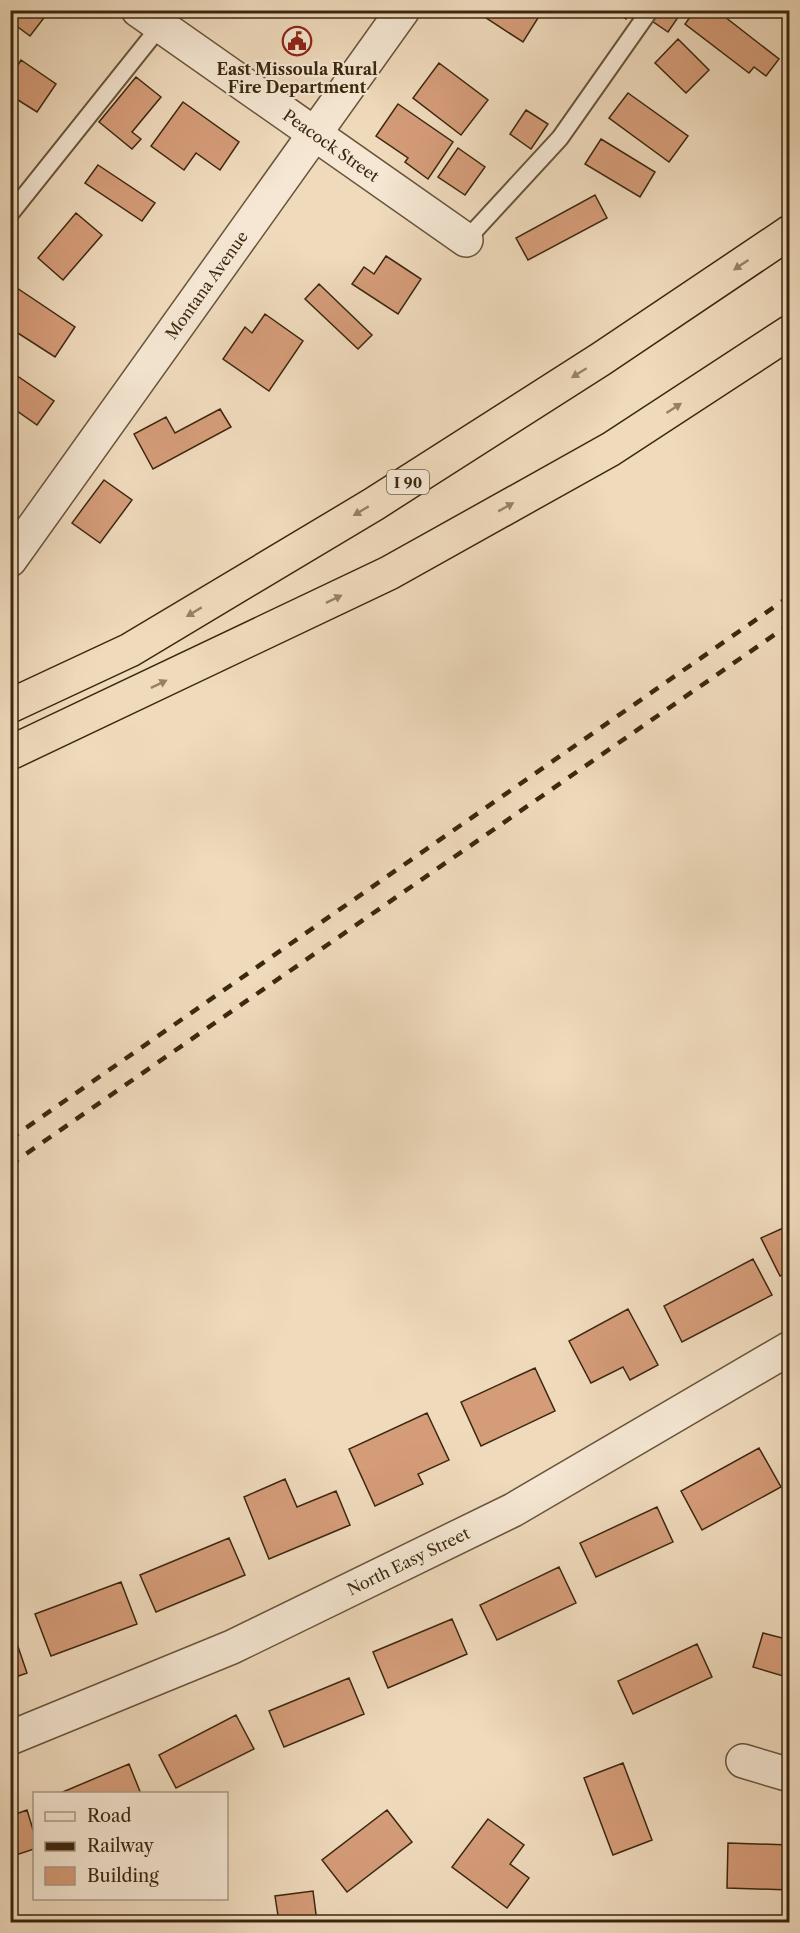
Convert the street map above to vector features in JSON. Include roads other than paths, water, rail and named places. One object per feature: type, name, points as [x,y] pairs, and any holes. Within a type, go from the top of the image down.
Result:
[{"type":"highway","name":"I 90","points":[[10,706],[130,650],[374,504],[562,384],[789,232]]},
{"type":"highway","points":[[10,753],[399,567],[611,450],[789,332]]},
{"type":"highway","points":[[10,688],[130,650]]},
{"type":"highway","points":[[10,760],[118,703]]},
{"type":"street","name":"Montana Avenue","points":[[10,560],[403,10]]},
{"type":"street","name":"Peacock Street","points":[[157,16],[315,135],[466,240]]},
{"type":"street","name":"North Easy Street","points":[[10,1738],[232,1647],[513,1510],[789,1348]]},
{"type":"street","points":[[743,1761],[789,1775]]},
{"type":"lane","points":[[466,240],[560,138],[650,10]]},
{"type":"lane","points":[[10,214],[157,16]]},
{"type":"railway","points":[[10,1139],[790,596]]},
{"type":"railway","points":[[10,1165],[790,624]]},
{"type":"place","name":"East Missoula Rural Fire Department","points":[[297,41]]}]
